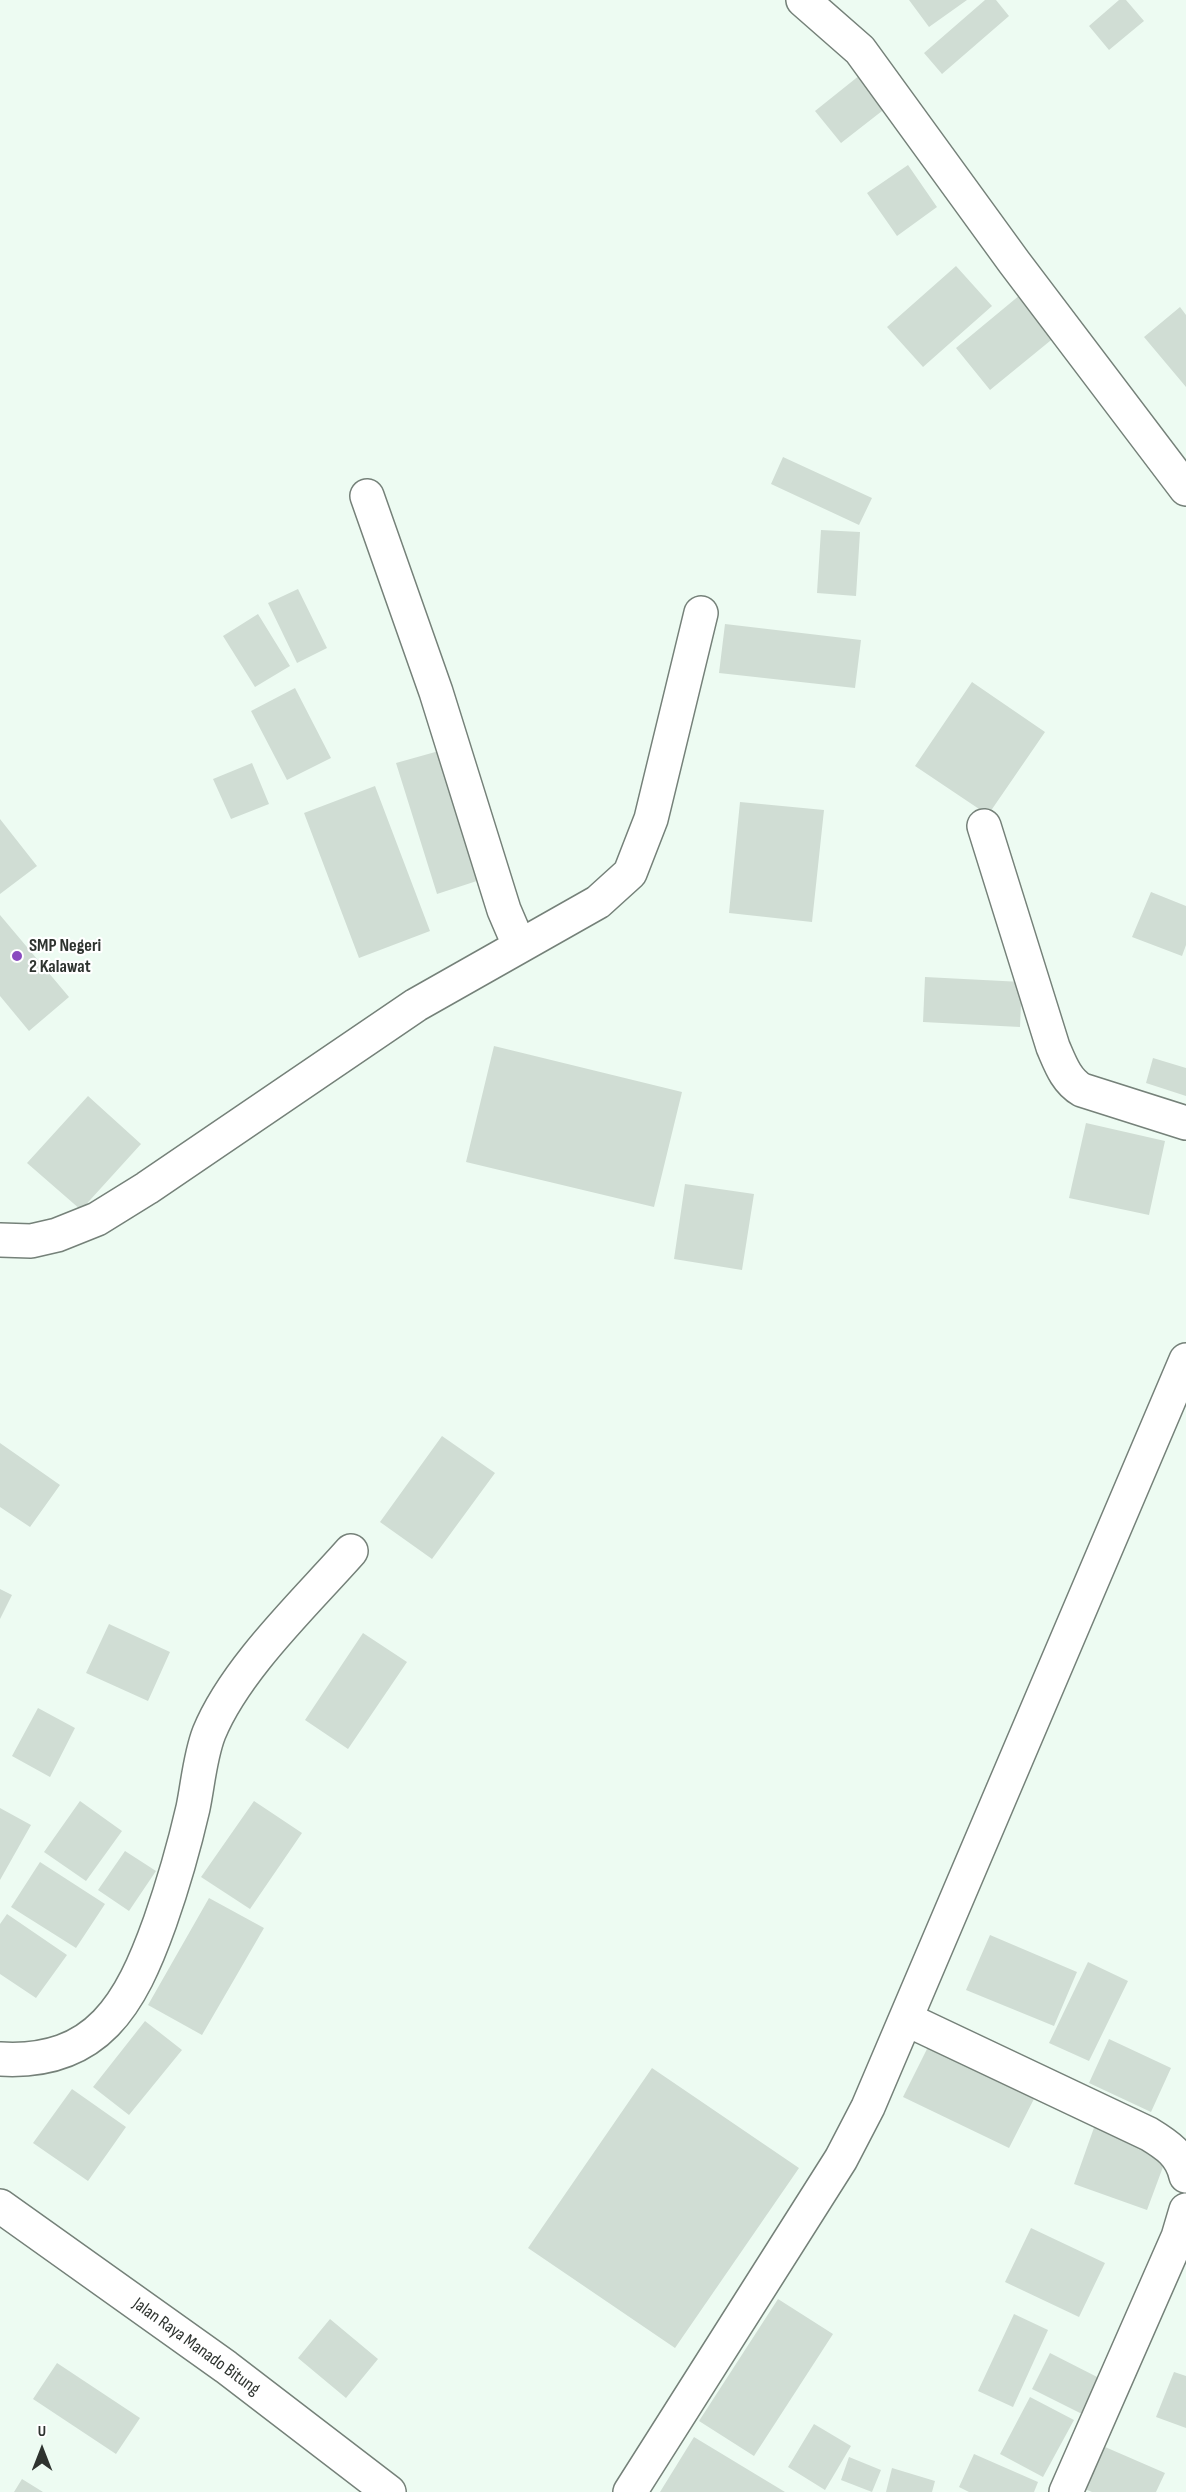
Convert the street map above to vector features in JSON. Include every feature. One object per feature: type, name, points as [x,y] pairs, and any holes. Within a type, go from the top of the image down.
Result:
[{"type":"main road","points":[[803,0],[860,50],[1014,261],[1186,489]]},
{"type":"main road","points":[[368,496],[436,692],[504,910],[519,945]]},
{"type":"main road","points":[[0,1240],[31,1241],[57,1235],[97,1219],[157,1182],[416,1005],[598,902],[630,873],[651,819],[701,613]]},
{"type":"main road","points":[[984,826],[1053,1047],[1063,1071],[1076,1087],[1082,1090],[1186,1123]]},
{"type":"main road","points":[[630,2492],[841,2159],[868,2107],[1186,1360]]},
{"type":"main road","points":[[0,2059],[26,2060],[63,2050],[85,2041],[115,2015],[132,1989],[160,1922],[185,1841],[208,1734],[228,1694],[259,1655],[351,1551]]},
{"type":"main road","points":[[906,2019],[1149,2134],[1173,2148],[1184,2167],[1186,2176]]},
{"type":"main road","name":"Jalan Raya Manado Bitung","points":[[0,2206],[226,2367],[390,2492]]},
{"type":"main road","points":[[1066,2492],[1178,2237],[1186,2210]]},
{"type":"building","points":[[909,0],[967,0],[929,27]]},
{"type":"building","points":[[985,0],[996,0],[1009,16],[942,74],[924,53]]},
{"type":"building","points":[[1119,0],[1126,0],[1144,21],[1109,50],[1089,26]]},
{"type":"building","points":[[865,71],[891,104],[841,143],[815,111]]},
{"type":"building","points":[[908,165],[937,207],[897,236],[867,193]]},
{"type":"building","points":[[956,266],[992,306],[923,367],[887,327]]},
{"type":"building","points":[[1026,290],[1061,332],[990,390],[956,348]]},
{"type":"building","points":[[1180,307],[1186,315],[1186,387],[1144,337]]},
{"type":"building","points":[[783,457],[872,498],[859,525],[771,484]]},
{"type":"building","points":[[821,530],[860,532],[856,596],[817,593]]},
{"type":"building","points":[[298,589],[327,648],[297,663],[268,603]]},
{"type":"building","points":[[258,614],[290,666],[255,687],[223,636]]},
{"type":"building","points":[[725,624],[861,640],[855,688],[719,673]]},
{"type":"building","points":[[972,682],[1045,732],[988,815],[915,766]]},
{"type":"building","points":[[295,688],[331,758],[287,780],[251,711]]},
{"type":"building","points":[[446,749],[486,878],[437,894],[396,763]]},
{"type":"building","points":[[252,763],[269,804],[231,819],[213,779]]},
{"type":"building","points":[[375,786],[430,931],[359,958],[304,813]]},
{"type":"building","points":[[740,802],[824,810],[812,922],[729,913]]},
{"type":"building","points":[[0,819],[37,866],[0,894]]},
{"type":"building","points":[[1151,892],[1186,906],[1186,945],[1182,956],[1132,937]]},
{"type":"building","name":"SMP Negeri 2 Kalawat","points":[[0,915],[69,997],[29,1031],[0,996]]},
{"type":"building","points":[[925,977],[1022,982],[1020,1027],[923,1022]]},
{"type":"building","points":[[494,1046],[682,1092],[654,1207],[466,1162]]},
{"type":"building","points":[[1153,1058],[1186,1068],[1186,1096],[1146,1083]]},
{"type":"building","points":[[88,1096],[141,1144],[81,1210],[27,1163]]},
{"type":"building","points":[[1086,1123],[1165,1141],[1149,1215],[1069,1198]]},
{"type":"building","points":[[685,1184],[754,1194],[742,1270],[674,1259]]},
{"type":"building","points":[[442,1436],[495,1473],[432,1559],[380,1522]]},
{"type":"building","points":[[0,1443],[60,1485],[30,1527],[0,1507]]},
{"type":"building","points":[[0,1589],[12,1595],[0,1619]]},
{"type":"building","points":[[109,1624],[170,1652],[148,1701],[86,1673]]},
{"type":"building","points":[[363,1633],[407,1662],[348,1749],[305,1720]]},
{"type":"building","points":[[38,1708],[75,1728],[50,1777],[12,1756]]},
{"type":"building","points":[[80,1801],[122,1831],[86,1881],[44,1852]]},
{"type":"building","points":[[254,1801],[302,1833],[250,1909],[201,1877]]},
{"type":"building","points":[[0,1808],[31,1825],[0,1880]]},
{"type":"building","points":[[125,1851],[156,1871],[129,1911],[98,1890]]},
{"type":"building","points":[[40,1862],[105,1904],[76,1948],[11,1907]]},
{"type":"building","points":[[209,1898],[264,1928],[202,2035],[148,2005]]},
{"type":"building","points":[[7,1914],[67,1955],[36,1998],[0,1974],[0,1924]]},
{"type":"building","points":[[990,1935],[1077,1972],[1054,2026],[966,1990]]},
{"type":"building","points":[[1088,1962],[1128,1981],[1089,2061],[1049,2043]]},
{"type":"building","points":[[145,2021],[182,2050],[129,2115],[93,2087]]},
{"type":"building","points":[[1109,2039],[1171,2068],[1151,2112],[1089,2083]]},
{"type":"building","points":[[930,2043],[1036,2095],[1009,2148],[903,2097]]},
{"type":"building","points":[[652,2068],[799,2168],[675,2348],[528,2248]]},
{"type":"building","points":[[72,2089],[126,2127],[88,2181],[33,2143]]},
{"type":"building","points":[[1096,2122],[1170,2148],[1147,2210],[1074,2184]]},
{"type":"building","points":[[1031,2228],[1105,2263],[1079,2317],[1005,2282]]},
{"type":"building","points":[[778,2299],[833,2334],[754,2456],[699,2421]]},
{"type":"building","points":[[1014,2314],[1048,2330],[1013,2407],[978,2391]]},
{"type":"building","points":[[330,2319],[378,2359],[346,2398],[298,2358]]},
{"type":"building","points":[[1050,2353],[1105,2381],[1088,2417],[1032,2389]]},
{"type":"building","points":[[57,2363],[140,2418],[116,2454],[33,2399]]},
{"type":"building","points":[[1174,2372],[1186,2376],[1186,2428],[1156,2417]]},
{"type":"building","points":[[1030,2397],[1074,2420],[1043,2477],[1000,2454]]},
{"type":"building","points":[[814,2424],[851,2446],[825,2490],[788,2467]]},
{"type":"building","points":[[694,2437],[785,2492],[660,2492]]},
{"type":"building","points":[[1089,2440],[1165,2473],[1156,2492],[1092,2492],[1071,2483]]},
{"type":"building","points":[[974,2454],[1038,2482],[1034,2492],[969,2492],[959,2487]]},
{"type":"building","points":[[849,2457],[881,2470],[872,2492],[841,2480]]},
{"type":"building","points":[[892,2468],[935,2481],[932,2492],[886,2492]]},
{"type":"building","points":[[22,2479],[43,2492],[14,2492]]},
{"type":"place","name":"SMP Negeri 2 Kalawat","points":[[17,956]]}]
